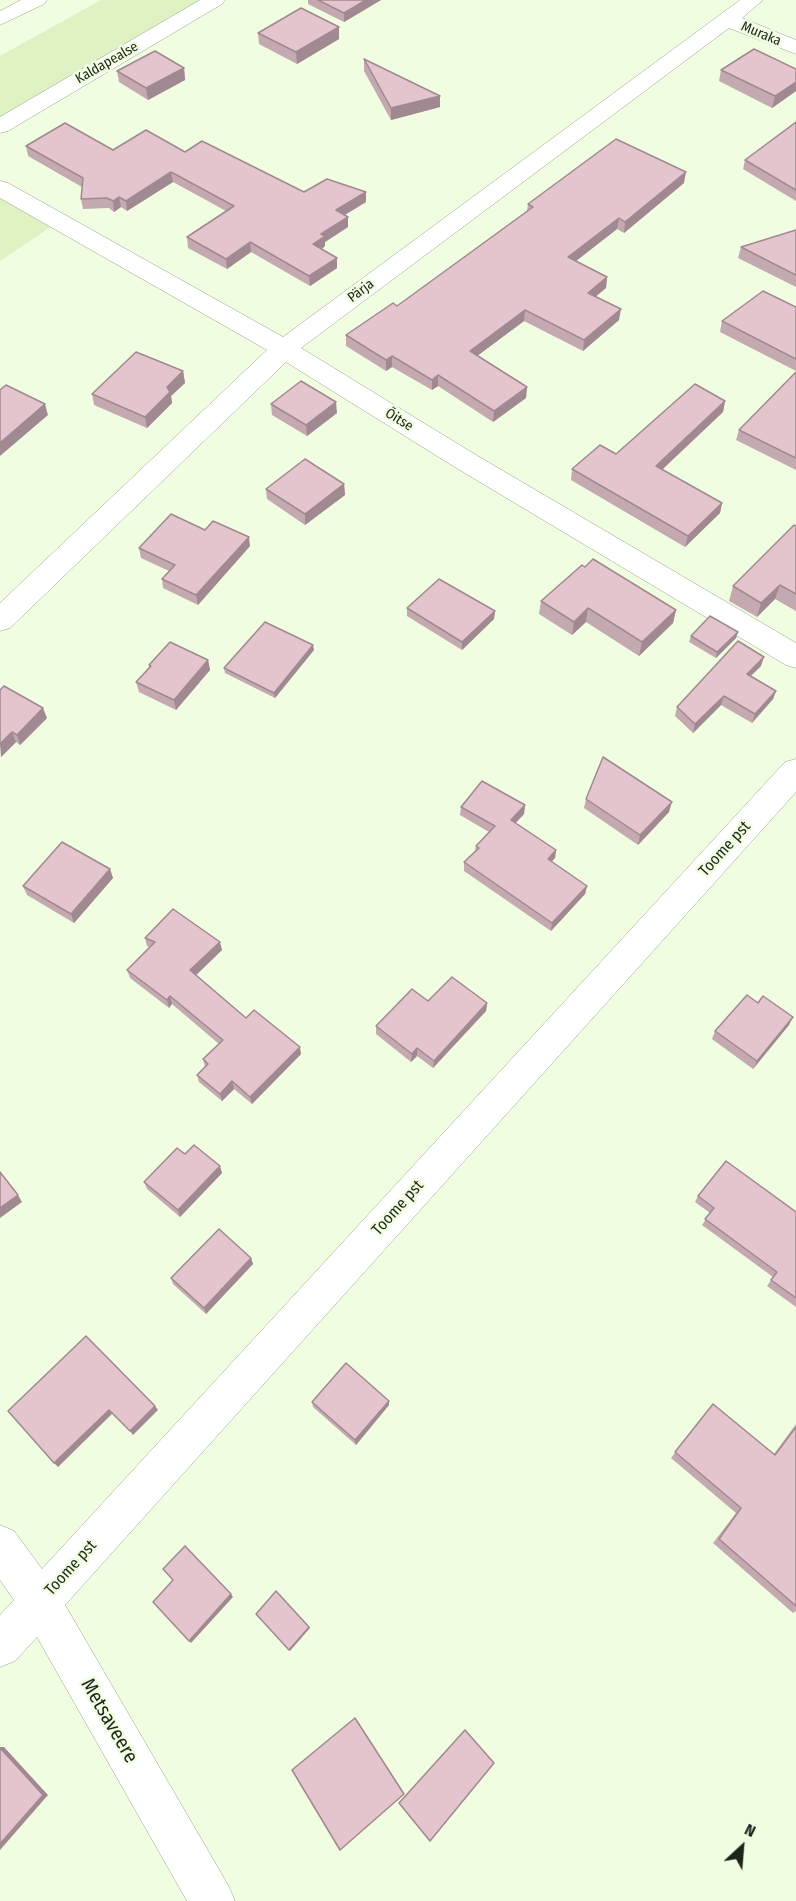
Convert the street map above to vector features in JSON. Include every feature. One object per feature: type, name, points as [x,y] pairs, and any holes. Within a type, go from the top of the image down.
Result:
[{"type":"street","points":[[0,19],[37,0]]},
{"type":"street","name":"Kaldapealse","points":[[0,126],[214,0]]},
{"type":"street","name":"Pärja","points":[[0,620],[284,349],[753,0]]},
{"type":"street","name":"Muraka","points":[[727,19],[796,48]]},
{"type":"street","name":"Õitse","points":[[0,188],[284,349],[477,468],[796,657]]},
{"type":"street","name":"Toome pst","points":[[0,1646],[796,771]]},
{"type":"street","name":"Metsaveere","points":[[0,1545],[40,1602],[212,1901]]},
{"type":"green space","points":[[101,0],[207,0],[0,121],[0,56]]},
{"type":"green space","points":[[0,195],[55,224],[0,261]]},
{"type":"building","points":[[318,0],[366,0],[344,13]]},
{"type":"building","points":[[301,8],[339,27],[296,52],[258,33]]},
{"type":"building","points":[[754,49],[796,69],[796,82],[775,96],[721,70]]},
{"type":"building","points":[[155,51],[184,68],[146,88],[117,71]]},
{"type":"building","points":[[364,59],[440,96],[391,108]]},
{"type":"building","points":[[796,122],[796,190],[745,160]]},
{"type":"building","points":[[65,123],[113,150],[146,130],[185,152],[202,141],[304,192],[327,179],[366,192],[336,210],[348,217],[321,234],[325,236],[313,244],[337,258],[309,276],[250,242],[226,259],[187,237],[234,206],[171,172],[126,201],[119,197],[113,201],[107,198],[81,199],[83,178],[26,146]]},
{"type":"building","points":[[616,139],[686,172],[625,222],[619,218],[568,257],[607,277],[588,293],[621,309],[584,340],[525,310],[470,351],[527,387],[494,411],[438,375],[432,380],[392,356],[386,360],[346,335],[393,303],[397,306],[533,207],[528,204]]},
{"type":"building","points":[[796,230],[796,275],[741,247]]},
{"type":"building","points":[[763,291],[796,307],[796,359],[722,321]]},
{"type":"building","points":[[136,352],[183,371],[167,387],[170,392],[145,417],[92,394]]},
{"type":"building","points":[[796,372],[796,458],[739,430]]},
{"type":"building","points":[[301,381],[336,402],[306,425],[271,404]]},
{"type":"building","points":[[695,384],[725,401],[656,466],[722,503],[688,536],[572,469],[600,445],[616,454]]},
{"type":"building","points":[[6,385],[45,404],[0,443],[0,390]]},
{"type":"building","points":[[305,459],[344,484],[305,514],[266,489]]},
{"type":"building","points":[[171,514],[205,530],[213,521],[249,537],[196,595],[162,579],[175,565],[139,548]]},
{"type":"building","points":[[794,525],[796,526],[796,594],[780,585],[761,603],[733,586]]},
{"type":"building","points":[[593,559],[676,610],[642,642],[588,608],[574,622],[541,601],[582,565],[585,567]]},
{"type":"building","points":[[439,579],[495,611],[462,642],[407,608]]},
{"type":"building","points":[[710,616],[738,632],[717,652],[691,636]]},
{"type":"building","points":[[265,622],[313,645],[274,693],[224,668]]},
{"type":"building","points":[[738,641],[764,657],[747,674],[776,691],[755,714],[724,696],[695,724],[677,707]]},
{"type":"building","points":[[170,642],[208,660],[174,700],[136,682]]},
{"type":"building","points":[[4,686],[43,708],[17,735],[12,732],[0,744],[0,690]]},
{"type":"building","points":[[603,757],[672,802],[640,835],[586,799]]},
{"type":"building","points":[[482,781],[525,805],[511,820],[556,850],[548,859],[587,886],[552,923],[464,862],[479,848],[476,846],[495,826],[461,807]]},
{"type":"building","points":[[62,842],[110,869],[71,914],[23,886]]},
{"type":"building","points":[[173,909],[220,942],[190,970],[246,1018],[254,1010],[300,1047],[250,1097],[232,1081],[220,1094],[197,1075],[208,1064],[203,1059],[223,1040],[170,996],[167,1000],[127,970],[155,942],[145,938]]},
{"type":"building","points":[[452,977],[487,1003],[434,1061],[417,1048],[412,1054],[376,1026],[412,989],[428,1001]]},
{"type":"building","points":[[747,995],[758,1003],[763,996],[793,1017],[757,1061],[715,1031]]},
{"type":"building","points":[[194,1145],[220,1166],[178,1210],[144,1182],[177,1148],[185,1154]]},
{"type":"building","points":[[726,1161],[796,1212],[796,1298],[771,1280],[777,1272],[705,1219],[714,1208],[698,1196]]},
{"type":"building","points":[[0,1172],[18,1195],[0,1208]]},
{"type":"building","points":[[219,1229],[251,1258],[204,1308],[171,1278]]},
{"type":"building","points":[[86,1336],[155,1406],[130,1431],[109,1410],[54,1463],[8,1411]]},
{"type":"building","points":[[346,1363],[389,1401],[355,1440],[312,1402]]},
{"type":"building","points":[[713,1404],[775,1455],[796,1427],[796,1606],[719,1539],[741,1508],[675,1452]]},
{"type":"building","points":[[185,1546],[231,1594],[189,1641],[153,1602],[173,1580],[163,1569]]},
{"type":"building","points":[[276,1591],[309,1627],[289,1650],[256,1614]]},
{"type":"building","points":[[355,1718],[404,1794],[340,1850],[292,1770]]},
{"type":"building","points":[[465,1730],[494,1763],[430,1841],[399,1803]]},
{"type":"building","points":[[0,1748],[43,1795],[0,1844]]}]
